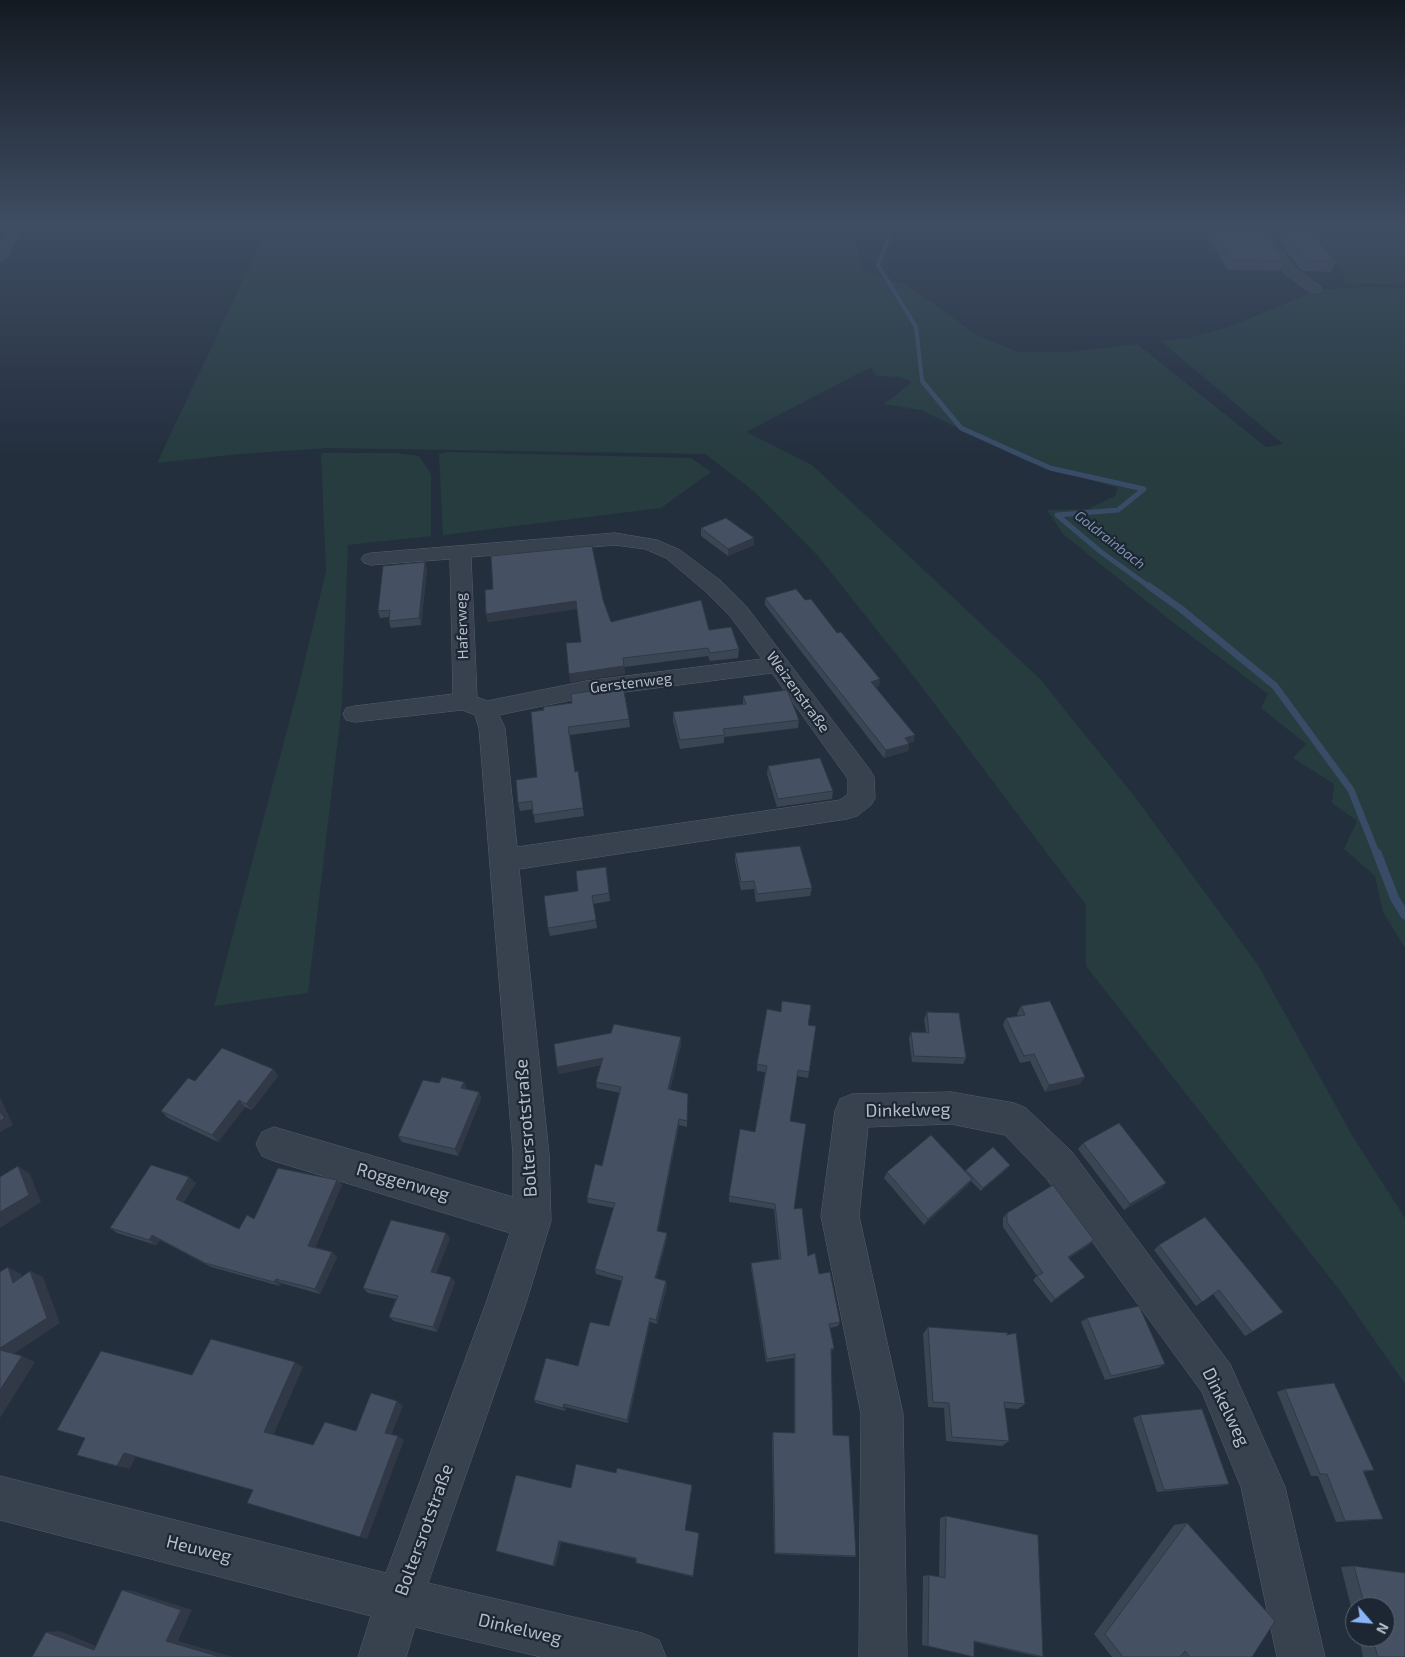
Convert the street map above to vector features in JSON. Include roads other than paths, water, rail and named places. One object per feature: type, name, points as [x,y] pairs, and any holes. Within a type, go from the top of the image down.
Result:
[{"type":"street","name":"Weizenstraße","points":[[371,559],[615,539],[650,544],[673,554],[713,586],[738,611],[861,777],[862,798],[846,809],[502,860]]},
{"type":"street","name":"Haferweg","points":[[460,552],[475,705]]},
{"type":"street","name":"Gerstenweg","points":[[475,705],[778,665]]},
{"type":"street","points":[[355,714],[475,705]]},
{"type":"street","name":"Boltersrotstraße","points":[[382,1657],[398,1600],[506,1303],[532,1220],[531,1154],[502,860],[492,728],[475,705]]},
{"type":"street","name":"Dinkelweg","points":[[883,1657],[882,1414],[840,1216],[852,1111],[951,1108],[1014,1120],[1059,1166],[1216,1378],[1263,1487],[1301,1657]]},
{"type":"street","name":"Roggenweg","points":[[274,1144],[532,1220]]},
{"type":"street","name":"Heuweg","points":[[0,1498],[398,1600]]},
{"type":"street","name":"Dinkelweg","points":[[398,1600],[642,1657]]},
{"type":"waterway","name":"Goldrainbach","points":[[901,302],[916,327],[922,380],[924,383]]},
{"type":"waterway","name":"Goldrainbach","points":[[923,382],[961,428],[1050,468],[1144,489],[1118,510],[1057,515],[1101,552],[1151,588]]},
{"type":"waterway","name":"Goldrainbach","points":[[1149,586],[1181,609],[1275,686],[1351,790],[1377,855]]},
{"type":"waterway","name":"Goldrainbach","points":[[1377,853],[1395,899],[1405,915]]}]
